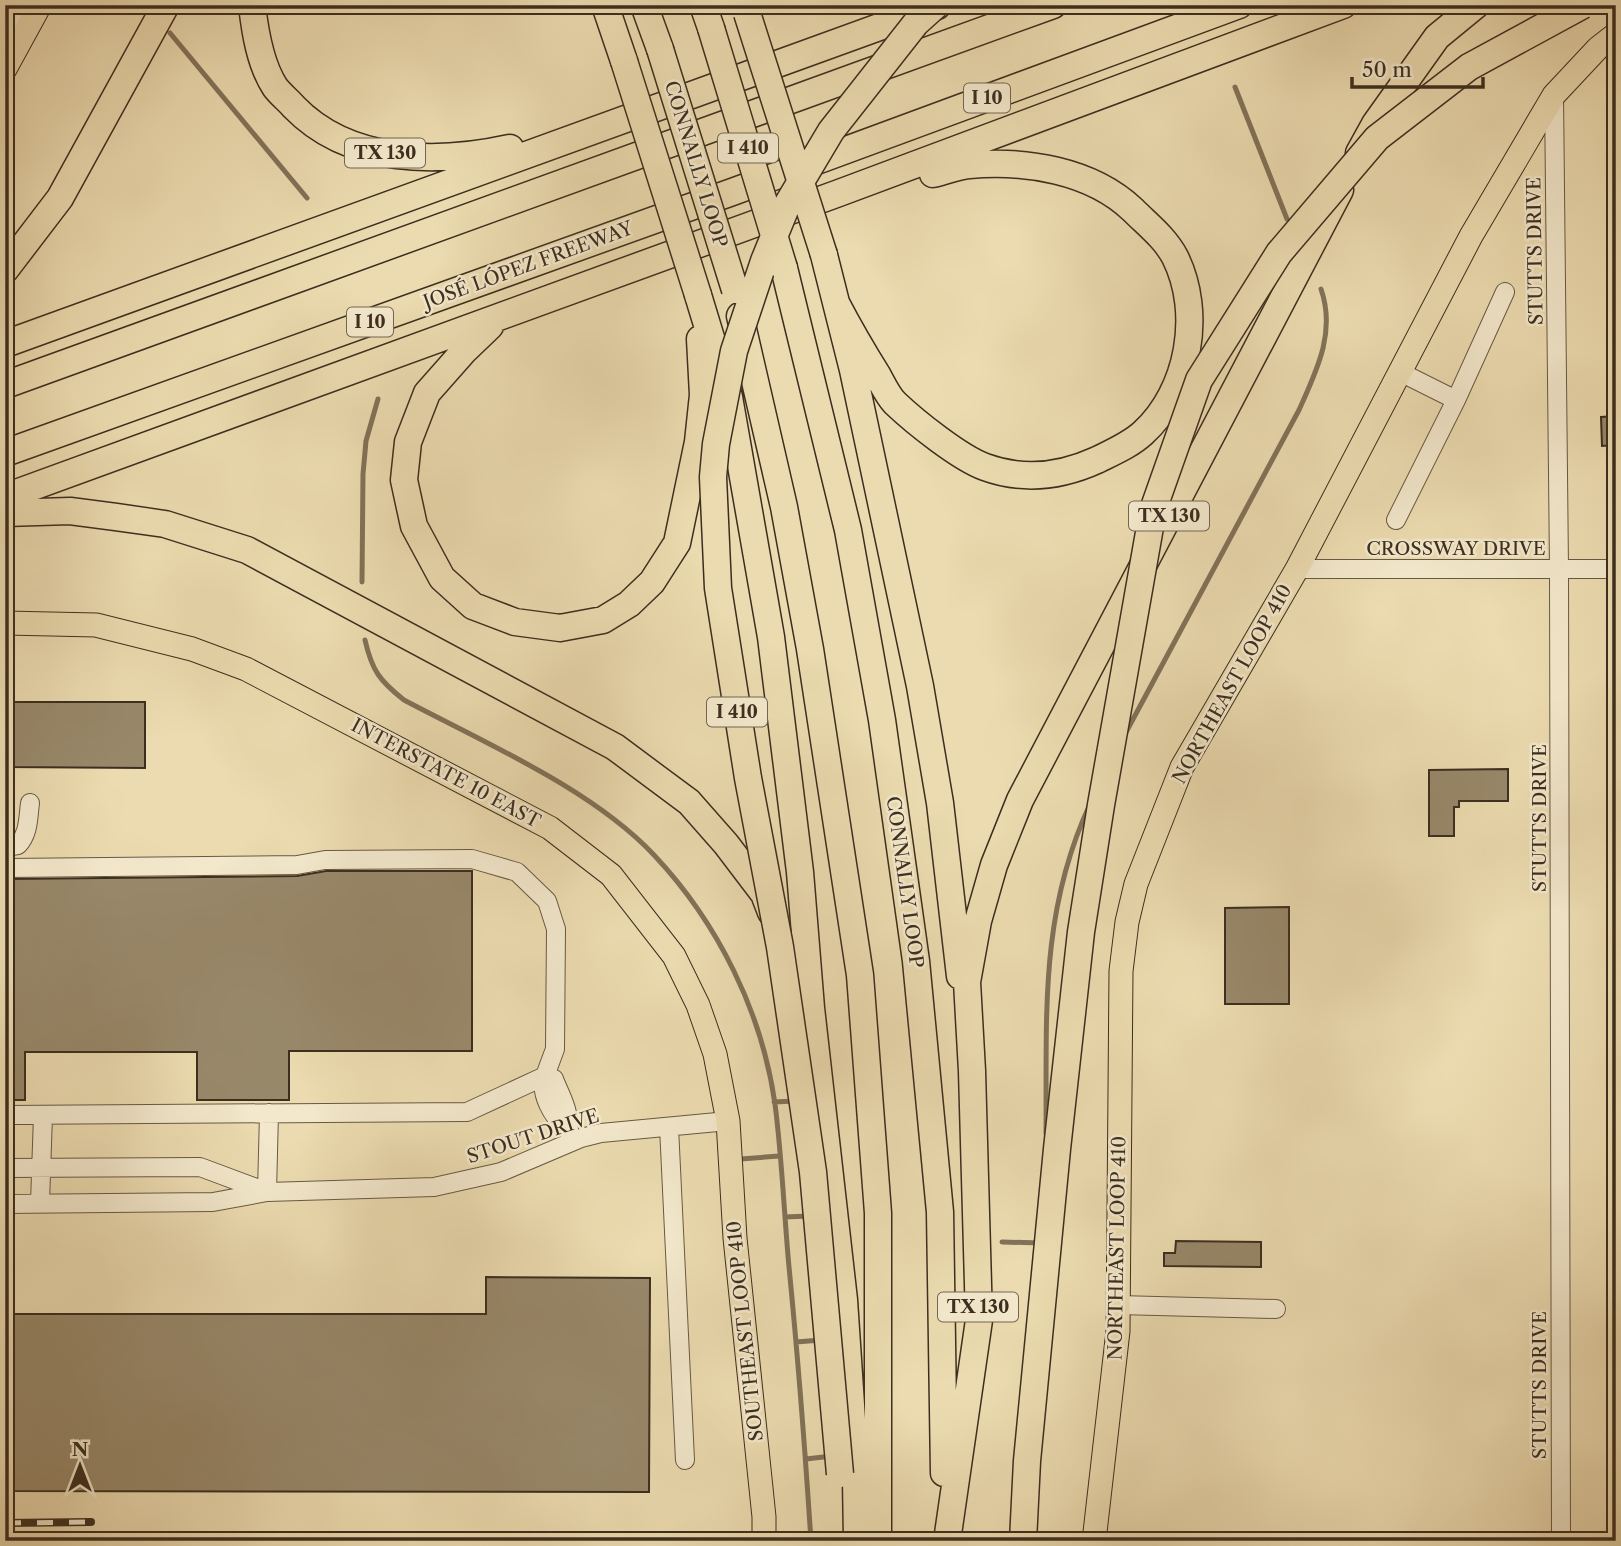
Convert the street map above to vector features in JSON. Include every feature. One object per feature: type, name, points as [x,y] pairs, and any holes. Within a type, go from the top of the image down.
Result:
[{"type":"highway","points":[[5,270],[60,198],[166,5]]},
{"type":"highway","name":"TX 130","points":[[252,5],[255,31],[263,60],[275,87],[304,117],[335,138],[370,152],[416,157],[486,153],[600,128],[937,5]]},
{"type":"highway","name":"CONNALLY LOOP","points":[[644,5],[735,290],[784,507],[803,610],[860,975],[878,1213],[878,1541]]},
{"type":"highway","points":[[813,51],[885,5]]},
{"type":"highway","name":"I 410","points":[[842,1541],[840,1474],[813,1172],[780,947],[748,778],[718,588],[713,477],[716,444],[734,351],[764,261],[787,205],[831,131],[916,23],[937,5]]},
{"type":"highway","points":[[5,386],[1053,5]]},
{"type":"highway","name":"JOSÉ LÓPEZ FREEWAY","points":[[5,453],[735,191],[1239,5]]},
{"type":"highway","points":[[5,497],[839,193],[1343,5]]},
{"type":"highway","name":"TX 130","points":[[946,1541],[979,1320],[967,982],[978,921],[994,865],[1020,800],[1375,124],[1437,37],[1476,5]]},
{"type":"highway","points":[[1023,1541],[1027,1461],[1056,1163],[1085,907],[1153,510],[1199,380],[1279,253],[1377,138],[1469,67],[1583,5]]},
{"type":"highway","points":[[746,9],[824,255],[853,370],[920,686],[940,803],[972,1071]]},
{"type":"highway","points":[[606,10],[729,397],[771,637],[800,872],[811,1009],[844,1300],[858,1541]]},
{"type":"highway","name":"CONNALLY LOOP","points":[[707,17],[784,268],[848,530],[882,720],[916,961],[940,1212],[946,1541]]},
{"type":"highway","points":[[5,344],[600,128]]},
{"type":"highway","points":[[836,303],[858,345],[894,401],[959,454],[985,467],[1014,475],[1044,476],[1074,471],[1118,450],[1142,433],[1176,389],[1188,334],[1183,279],[1164,239],[1123,201],[1099,186],[1046,168],[968,165],[839,193]]},
{"type":"highway","points":[[500,317],[465,350],[427,393],[408,442],[404,480],[414,526],[442,578],[473,606],[515,622],[560,628],[603,620],[629,604],[652,582],[677,543],[698,442],[703,395],[698,295]]},
{"type":"highway","points":[[5,513],[70,511],[165,524],[247,550],[615,747],[689,802],[726,844],[764,894],[811,1009]]},
{"type":"main road","points":[[5,69],[40,5]]},
{"type":"main road","points":[[1554,94],[1598,48],[1616,34]]},
{"type":"main road","name":"NORTHEAST LOOP 410","points":[[1094,1541],[1118,1331],[1121,971],[1127,922],[1136,884],[1182,767],[1297,569],[1471,236],[1554,94]]},
{"type":"main road","name":"INTERSTATE 10 EAST","points":[[5,623],[96,625],[180,645],[246,669],[550,828],[611,875],[674,956],[698,1005],[715,1054],[727,1121]]},
{"type":"main road","name":"SOUTHEAST LOOP 410","points":[[727,1121],[735,1238],[764,1517],[764,1541]]},
{"type":"street","points":[[5,16],[27,28]]},
{"type":"street","name":"STUTTS DRIVE","points":[[1554,94],[1559,568],[1561,1541]]},
{"type":"street","points":[[1396,520],[1456,400],[1505,292]]},
{"type":"street","points":[[1400,372],[1456,400]]},
{"type":"street","name":"CROSSWAY DRIVE","points":[[1297,569],[1616,569]]},
{"type":"street","points":[[5,848],[18,845],[23,839],[30,803]]},
{"type":"street","points":[[5,868],[298,865],[325,860],[472,859],[517,872],[547,901],[556,929],[555,1049],[547,1080],[567,1114],[569,1135]]},
{"type":"street","points":[[5,1115],[467,1112],[547,1080]]},
{"type":"street","points":[[267,1192],[269,1113]]},
{"type":"street","points":[[40,1203],[43,1115]]},
{"type":"street","name":"STOUT DRIVE","points":[[5,1204],[213,1202],[267,1192],[434,1187],[500,1172],[569,1135],[727,1121]]},
{"type":"street","points":[[669,1127],[685,1460]]},
{"type":"street","name":"STOUT DRIVE","points":[[5,1168],[200,1167],[267,1192]]},
{"type":"street","points":[[1118,1305],[1276,1309]]},
{"type":"building","points":[[1616,416],[1616,445],[1602,446],[1601,417]]},
{"type":"building","points":[[5,702],[145,702],[145,768],[5,767]]},
{"type":"building","points":[[1508,769],[1508,801],[1459,801],[1459,807],[1454,807],[1454,836],[1429,836],[1429,770]]},
{"type":"building","points":[[326,871],[472,871],[472,1051],[289,1051],[289,1100],[197,1100],[197,1052],[25,1052],[25,1100],[5,1100],[5,879],[297,876]]},
{"type":"building","points":[[1289,907],[1289,1004],[1225,1004],[1225,908]]},
{"type":"building","points":[[1176,1241],[1261,1242],[1261,1267],[1164,1266],[1164,1253],[1175,1253]]},
{"type":"building","points":[[486,1277],[650,1278],[649,1492],[5,1491],[5,1314],[486,1314]]},
{"type":"waterway","points":[[170,33],[307,198]]},
{"type":"waterway","points":[[1235,87],[1287,219]]},
{"type":"waterway","points":[[1124,736],[1306,395],[1318,365],[1325,336],[1325,305],[1321,289]]},
{"type":"waterway","points":[[362,582],[363,474],[366,441],[378,399]]},
{"type":"waterway","points":[[365,640],[378,674],[404,700],[569,788],[629,831],[677,881],[717,939],[734,970],[760,1036],[775,1104],[811,1541]]},
{"type":"waterway","points":[[1046,1134],[1047,1007],[1054,926],[1074,845],[1090,804]]},
{"type":"waterway","points":[[774,1102],[795,1101]]},
{"type":"waterway","points":[[741,1159],[779,1156]]},
{"type":"waterway","points":[[785,1217],[809,1216]]},
{"type":"waterway","points":[[1002,1242],[1041,1243]]},
{"type":"waterway","points":[[796,1342],[821,1340]]},
{"type":"waterway","points":[[806,1459],[832,1456]]},
{"type":"railway","points":[[5,1523],[91,1522]]}]
